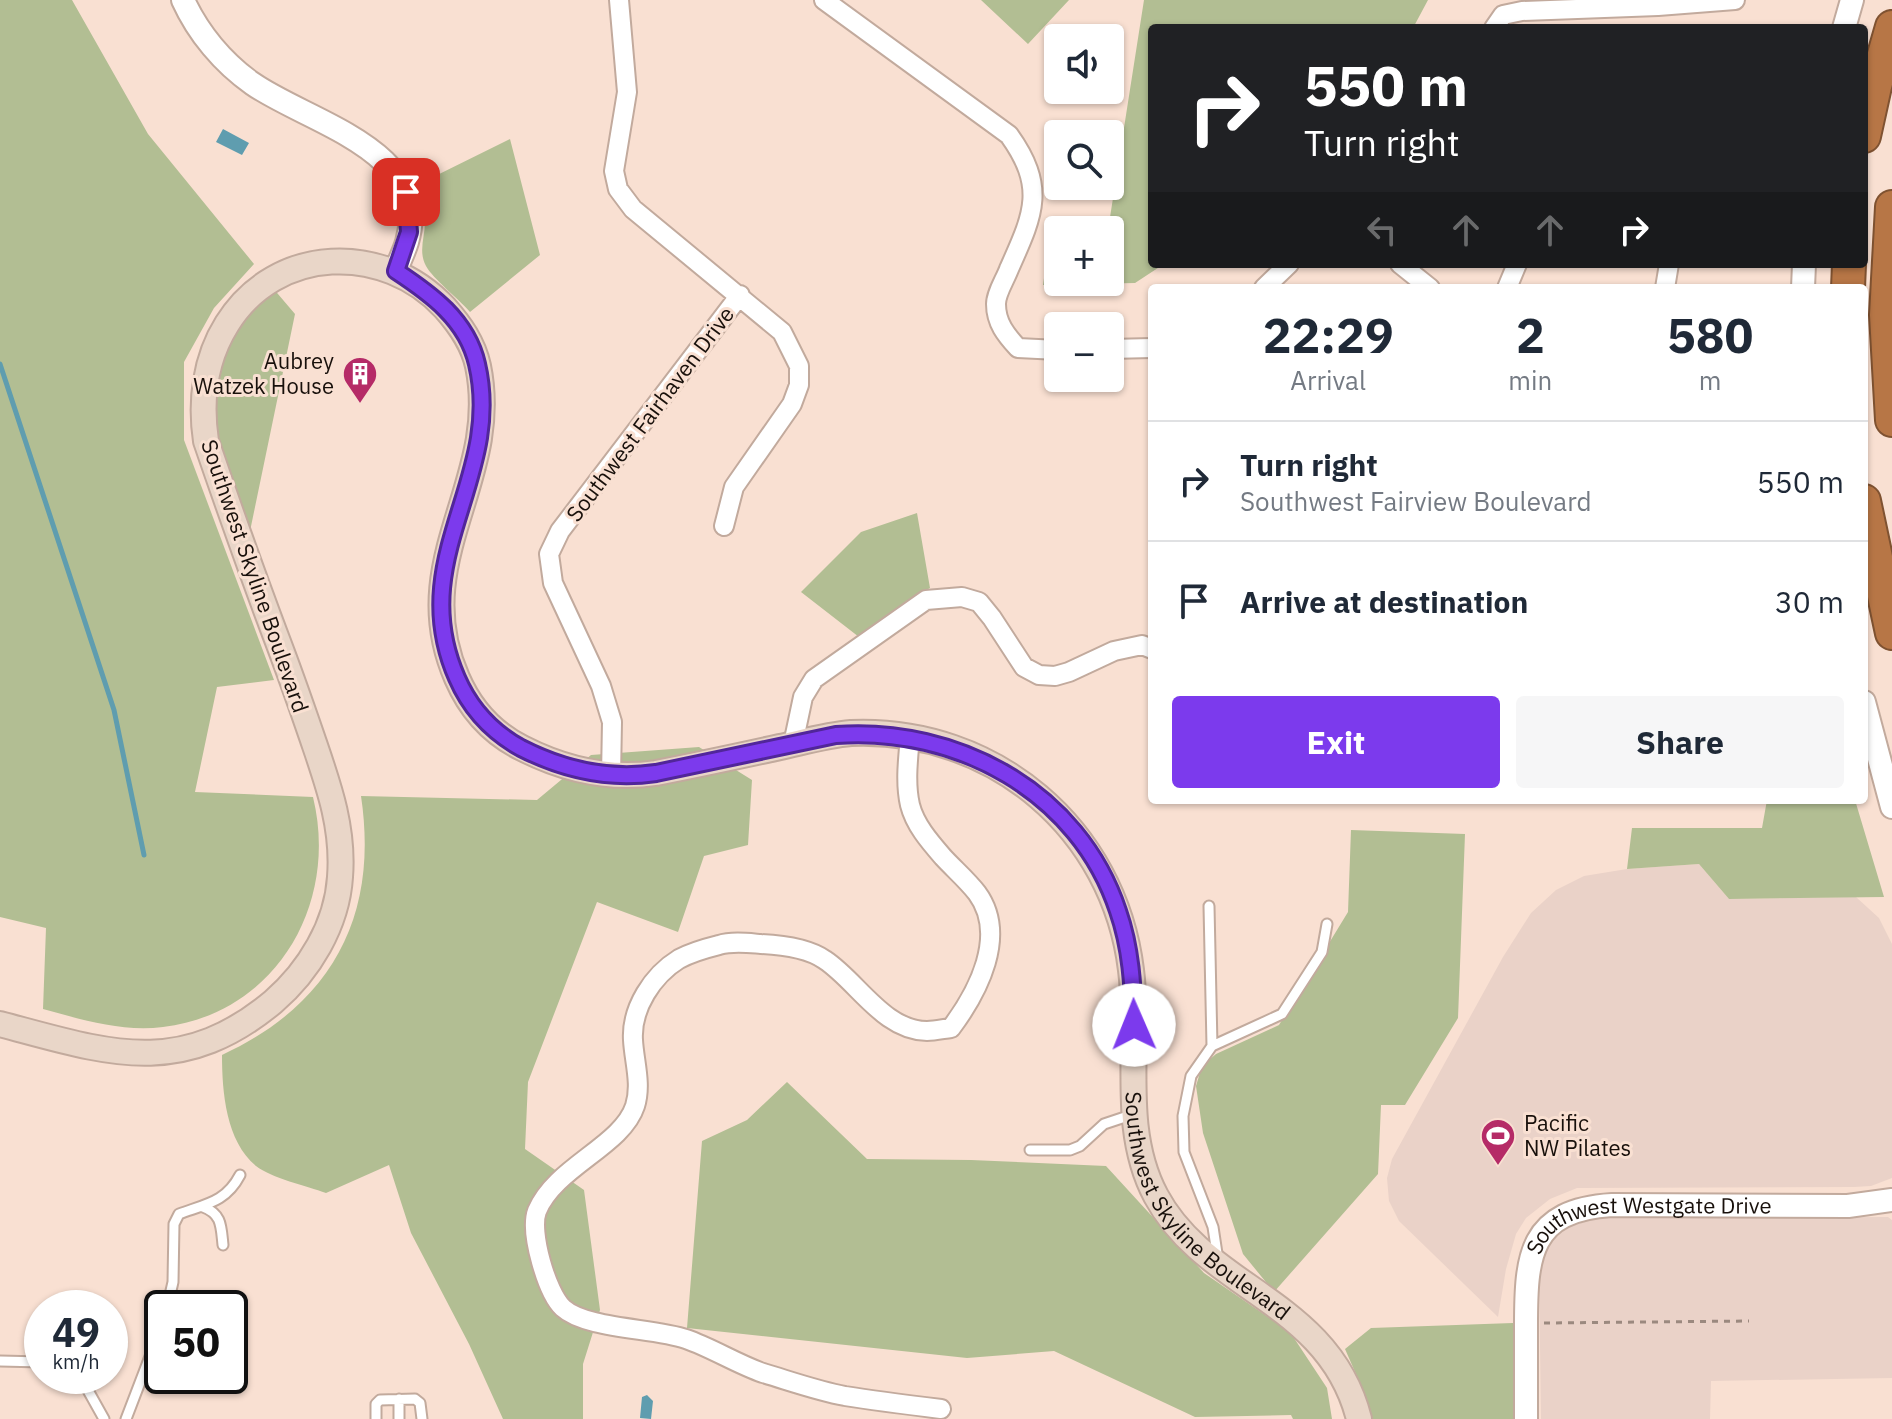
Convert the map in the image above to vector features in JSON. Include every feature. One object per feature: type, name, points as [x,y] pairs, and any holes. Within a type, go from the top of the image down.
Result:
[{"type":"highway","points":[[1868,118],[1892,27]]},
{"type":"highway","points":[[1892,207],[1886,343],[1892,420]]},
{"type":"highway","points":[[1868,520],[1892,633]]},
{"type":"main road","name":"Southwest Skyline Boulevard","points":[[0,1024],[106,1051],[149,1054],[195,1047],[225,1035],[256,1016],[295,982],[315,952],[333,912],[340,880],[341,843],[337,813],[206,441],[204,387],[225,327],[244,302],[267,283],[293,270],[326,262],[363,263],[396,271],[438,300],[462,328],[474,351],[481,384],[483,407],[479,446],[446,554],[441,593],[443,633],[457,677],[475,709],[495,731],[513,743],[568,768],[592,774],[656,773],[852,733],[910,737],[961,751],[1015,778],[1057,812],[1095,860],[1118,911],[1132,971],[1134,1114],[1140,1157],[1158,1200],[1182,1233],[1305,1328],[1339,1371],[1349,1388],[1359,1419]]},
{"type":"street","points":[[183,0],[197,27],[231,68],[264,91],[373,151],[395,172],[406,192],[409,232],[396,271]]},
{"type":"street","name":"Southwest Fairhaven Drive","points":[[611,776],[612,722],[601,686],[553,583],[549,554],[560,531],[740,295],[633,209],[618,189],[614,171],[627,92],[619,0]]},
{"type":"street","points":[[824,0],[1009,135],[1022,153],[1034,190],[1031,219],[995,300],[1006,334],[1018,348],[1044,349]]},
{"type":"street","points":[[1496,24],[1511,12],[1735,0]]},
{"type":"street","points":[[1845,24],[1848,1]]},
{"type":"street","points":[[1561,24],[1563,9]]},
{"type":"street","points":[[1268,284],[1285,268]]},
{"type":"street","points":[[1405,268],[1425,284]]},
{"type":"street","points":[[724,526],[734,487],[792,404],[799,385],[799,366],[782,332],[740,295]]},
{"type":"street","points":[[1124,349],[1148,348]]},
{"type":"street","points":[[793,744],[803,697],[814,679],[926,600],[962,597],[979,602],[1024,667],[1039,675],[1055,676],[1114,651],[1142,645],[1148,647]]},
{"type":"street","points":[[1868,717],[1892,807]]},
{"type":"street","points":[[910,737],[907,769],[910,806],[924,835],[977,893],[990,920],[990,948],[970,1003],[951,1028],[925,1032],[905,1027],[878,1010],[849,978],[822,957],[783,945],[723,943],[679,959],[651,984],[638,1009],[633,1037],[638,1073],[636,1104],[625,1126],[577,1163],[544,1200],[537,1212],[535,1227],[550,1287],[563,1308],[583,1319],[647,1329],[685,1339],[760,1372],[842,1395],[941,1409]]},
{"type":"street","name":"Southwest Westgate Drive","points":[[1526,1419],[1527,1272],[1534,1246],[1558,1219],[1576,1210],[1612,1205],[1848,1206],[1892,1200]]},
{"type":"lane","points":[[1209,906],[1212,1046]]},
{"type":"lane","points":[[1219,1263],[1213,1227],[1184,1152],[1183,1116],[1191,1076],[1212,1046],[1282,1014],[1322,952],[1327,924]]},
{"type":"lane","points":[[1030,1150],[1070,1150],[1080,1146],[1104,1124],[1134,1114]]},
{"type":"lane","points":[[171,1290],[174,1224],[179,1214],[221,1199],[233,1188],[240,1175]]},
{"type":"lane","points":[[203,1207],[216,1213],[220,1219],[223,1245]]},
{"type":"lane","points":[[0,1361],[24,1362]]},
{"type":"lane","points":[[126,1419],[144,1372]]},
{"type":"lane","points":[[90,1394],[104,1419]]},
{"type":"lane","points":[[376,1419],[376,1404],[380,1400],[399,1399],[415,1399],[420,1403],[422,1419]]},
{"type":"lane","points":[[399,1399],[399,1419]]},
{"type":"path","points":[[1536,1323],[1749,1321]]},
{"type":"shaded area","points":[[1699,864],[1729,899],[1856,897],[1879,918],[1892,944],[1892,1178],[1871,1186],[1854,1187],[1577,1188],[1550,1199],[1526,1218],[1516,1234],[1498,1317],[1399,1221],[1389,1201],[1387,1178],[1392,1159],[1503,957],[1531,913],[1556,890],[1584,876],[1627,869]]},
{"type":"shaded area","points":[[1888,1217],[1892,1220],[1892,1378],[1711,1381],[1710,1419],[1541,1419],[1539,1274],[1545,1249],[1565,1228],[1597,1218]]},
{"type":"green space","points":[[0,0],[72,0],[148,134],[254,264],[214,308],[184,362],[184,440],[274,680],[217,687],[195,792],[313,797],[319,837],[317,876],[307,913],[290,946],[267,976],[238,1000],[203,1017],[163,1027],[118,1026],[43,1009],[46,928],[0,917]]},
{"type":"green space","points":[[981,0],[1069,0],[1028,44]]},
{"type":"green space","points":[[1144,0],[1428,0],[1415,24],[1148,24],[1148,268],[1158,268],[1135,283],[1124,283],[1124,216],[1110,216],[1113,200],[1124,200],[1124,128]]},
{"type":"green space","points":[[510,139],[540,255],[470,312],[426,266],[422,249],[425,212],[419,184]]},
{"type":"green space","points":[[272,287],[295,314],[249,536],[216,438],[213,381],[237,324]]},
{"type":"green space","points":[[917,513],[930,588],[908,600],[859,637],[801,592],[861,532]]},
{"type":"green space","points":[[699,747],[752,780],[748,845],[704,856],[678,932],[597,902],[528,1082],[525,1149],[584,1190],[600,1310],[583,1364],[583,1419],[503,1419],[469,1344],[411,1233],[389,1165],[326,1193],[280,1178],[256,1166],[246,1156],[232,1130],[225,1100],[222,1055],[260,1034],[293,1010],[319,982],[340,951],[354,917],[362,880],[365,839],[361,796],[537,800],[591,755]]},
{"type":"green space","points":[[1766,804],[1856,804],[1884,897],[1729,899],[1699,864],[1627,869],[1632,828],[1762,828]]},
{"type":"green space","points":[[1351,830],[1465,834],[1458,1018],[1405,1105],[1381,1105],[1378,1174],[1274,1292],[1243,1254],[1203,1133],[1196,1086],[1202,1066],[1216,1054],[1279,1025],[1348,912]]},
{"type":"green space","points":[[787,1082],[867,1159],[1106,1166],[1204,1273],[1290,1332],[1327,1388],[1332,1419],[1293,1419],[1291,1415],[1195,1417],[1054,1351],[967,1358],[687,1328],[702,1141],[747,1120]]},
{"type":"green space","points":[[1513,1323],[1513,1419],[1369,1419],[1359,1381],[1345,1349],[1371,1328]]},
{"type":"water","points":[[223,129],[249,143],[242,155],[216,142]]},
{"type":"water","points":[[647,1395],[653,1401],[651,1419],[640,1418],[642,1397]]},
{"type":"waterway","points":[[0,364],[114,710],[144,855]]},
{"type":"place","name":"Aubrey Watzek House","points":[[360,405]]},
{"type":"place","name":"Pacific NW Pilates","points":[[1498,1167]]},
{"type":"route","points":[[406,192],[409,232],[396,271],[438,300],[462,328],[474,351],[482,392],[479,446],[446,554],[440,607],[451,663],[475,709],[495,731],[513,743],[547,760],[592,774],[635,776],[656,773],[852,733],[920,739],[984,761],[1015,778],[1057,812],[1095,860],[1124,930],[1132,971],[1134,1025]]}]
